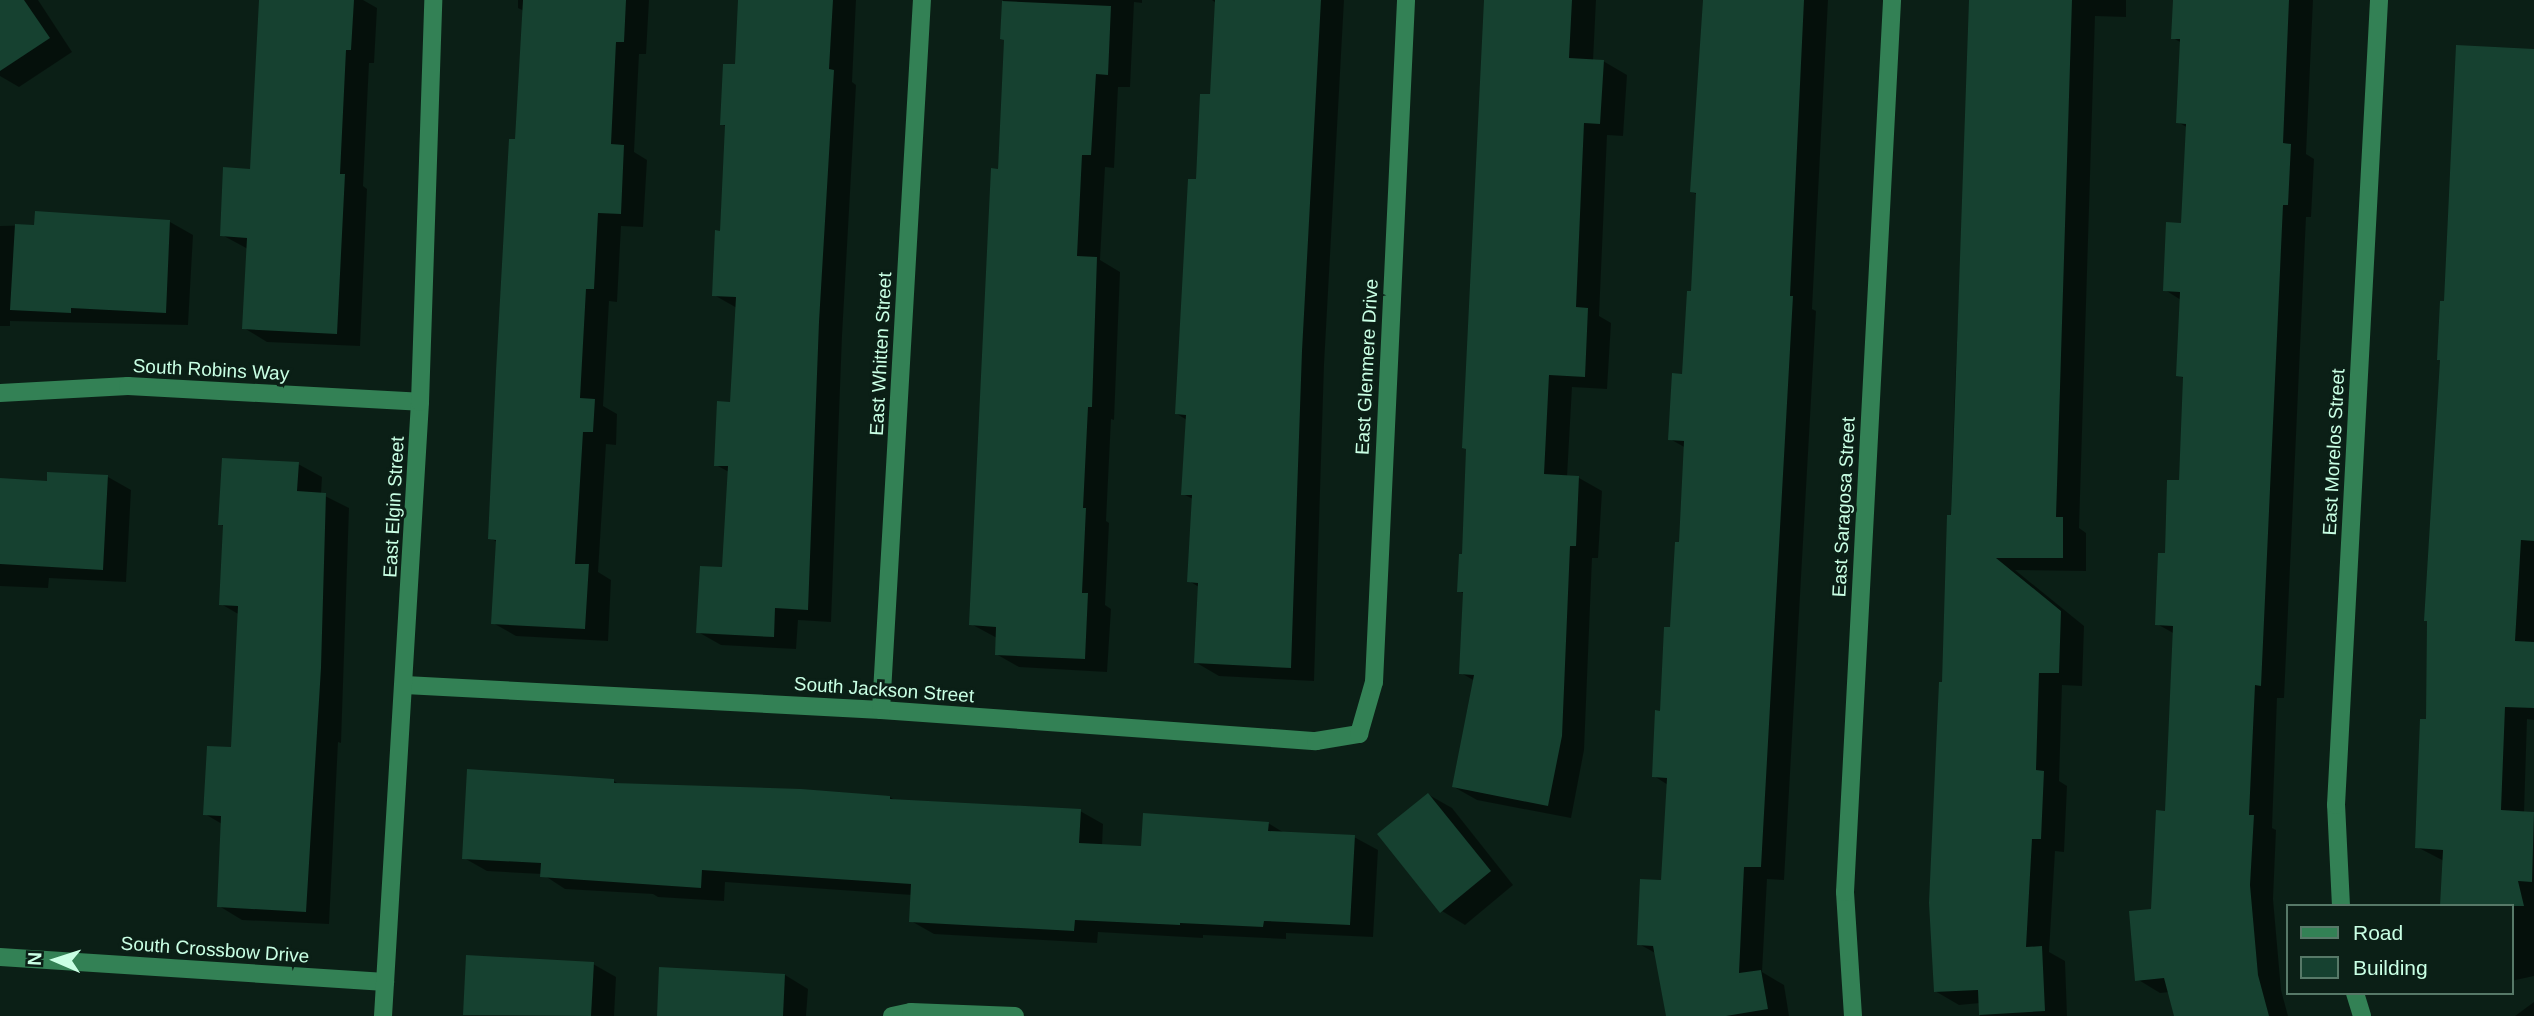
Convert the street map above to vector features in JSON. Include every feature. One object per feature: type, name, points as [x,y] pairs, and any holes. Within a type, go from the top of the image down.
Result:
[{"type":"street","name":"East Elgin Street","points":[[383,1016],[420,402],[433,0]]},
{"type":"street","name":"East Whitten Street","points":[[881,710],[922,0]]},
{"type":"street","name":"East Glenmere Drive","points":[[1359,734],[1374,682],[1406,0]]},
{"type":"street","name":"East Saragosa Street","points":[[1853,1016],[1845,892],[1892,0]]},
{"type":"street","name":"East Morelos Street","points":[[2341,904],[2336,805],[2379,0]]},
{"type":"street","name":"South Robins Way","points":[[0,393],[128,386],[420,402]]},
{"type":"street","name":"South Jackson Street","points":[[405,685],[881,710],[1316,741],[1359,734]]},
{"type":"street","name":"South Crossbow Drive","points":[[0,957],[385,982]]},
{"type":"street","points":[[2356,995],[2362,1016]]},
{"type":"street","points":[[892,1016],[911,1012],[1015,1016]]},
{"type":"building","points":[[0,0],[24,0],[50,38],[0,71]]},
{"type":"building","points":[[259,0],[354,0],[351,50],[346,50],[340,174],[345,174],[337,334],[242,329],[247,238],[220,236],[223,167],[250,169]]},
{"type":"building","points":[[523,0],[626,0],[624,42],[616,42],[611,144],[624,145],[621,214],[598,213],[594,289],[586,289],[580,398],[595,399],[593,432],[583,432],[575,564],[589,564],[585,629],[491,624],[496,540],[488,539],[496,371],[509,139],[515,139]]},
{"type":"building","points":[[738,0],[833,0],[829,69],[834,70],[819,322],[808,610],[775,608],[774,637],[696,633],[700,566],[722,567],[728,466],[714,466],[717,401],[730,402],[736,297],[712,296],[715,230],[720,231],[725,125],[720,125],[723,64],[735,64]]},
{"type":"building","points":[[1215,0],[1321,0],[1302,351],[1291,668],[1194,663],[1198,583],[1187,582],[1192,495],[1181,495],[1186,415],[1175,414],[1188,179],[1196,179],[1200,94],[1210,94]]},
{"type":"building","points":[[1484,0],[1572,0],[1569,58],[1604,60],[1600,124],[1584,123],[1576,307],[1588,308],[1585,377],[1549,375],[1544,474],[1579,476],[1576,546],[1570,546],[1562,736],[1548,806],[1452,787],[1474,675],[1459,674],[1463,592],[1457,592],[1459,554],[1462,554],[1466,449],[1462,448]]},
{"type":"building","points":[[1703,0],[1804,0],[1790,296],[1793,296],[1761,867],[1744,867],[1739,973],[1761,970],[1768,1009],[1726,1016],[1666,1016],[1653,946],[1637,945],[1640,879],[1661,880],[1667,778],[1652,777],[1655,710],[1660,711],[1664,627],[1670,627],[1675,542],[1679,542],[1684,441],[1668,440],[1672,373],[1682,374],[1687,291],[1691,291],[1696,193],[1690,192]]},
{"type":"building","points":[[1969,0],[2072,0],[2056,517],[2063,517],[2063,558],[1996,558],[2061,611],[2059,673],[2039,673],[2036,770],[2044,771],[2041,839],[2032,839],[2026,947],[2042,946],[2045,1011],[1979,1015],[1978,990],[1934,992],[1929,903],[1939,682],[1942,682],[1947,515],[1951,515]]},
{"type":"building","points":[[2173,0],[2289,0],[2283,143],[2291,144],[2288,205],[2283,205],[2261,686],[2255,685],[2249,815],[2254,815],[2250,885],[2258,975],[2269,1016],[2174,1016],[2164,978],[2135,981],[2129,911],[2151,909],[2156,810],[2165,811],[2173,626],[2155,625],[2158,553],[2165,553],[2167,480],[2179,480],[2183,377],[2176,376],[2180,292],[2163,291],[2166,222],[2181,223],[2186,124],[2176,123],[2180,39],[2171,39]]},
{"type":"building","points":[[1002,1],[1111,6],[1108,75],[1096,74],[1091,155],[1082,155],[1077,256],[1097,257],[1092,407],[1088,407],[1083,508],[1086,508],[1082,593],[1088,593],[1085,659],[995,655],[996,627],[969,625],[991,168],[998,169],[1004,40],[1000,39]]},
{"type":"building","points":[[2456,45],[2534,49],[2534,541],[2521,540],[2515,641],[2534,642],[2534,708],[2505,707],[2501,810],[2534,812],[2532,882],[2518,881],[2524,906],[2440,904],[2443,850],[2415,848],[2420,719],[2426,719],[2427,621],[2424,621],[2440,360],[2437,360],[2440,301],[2444,301]]},
{"type":"building","points":[[35,211],[170,220],[166,313],[71,308],[71,313],[10,310],[15,224],[34,225]]},
{"type":"building","points":[[222,458],[299,462],[297,491],[326,493],[321,668],[306,912],[217,907],[221,816],[203,815],[207,746],[231,747],[238,606],[219,605],[223,525],[218,525]]},
{"type":"building","points":[[47,472],[108,475],[103,570],[0,564],[0,478],[47,481]]},
{"type":"building","points":[[467,769],[614,779],[614,783],[801,789],[890,796],[890,799],[1081,809],[1079,843],[1141,846],[1143,813],[1269,822],[1268,831],[1355,835],[1350,925],[1264,921],[1263,927],[1075,920],[1074,931],[909,922],[911,884],[702,870],[701,888],[540,877],[541,863],[462,859]]},
{"type":"building","points":[[1428,793],[1491,871],[1440,913],[1377,834]]},
{"type":"building","points":[[466,955],[594,962],[591,1016],[463,1015]]},
{"type":"building","points":[[659,967],[785,974],[783,1016],[657,1016]]}]
